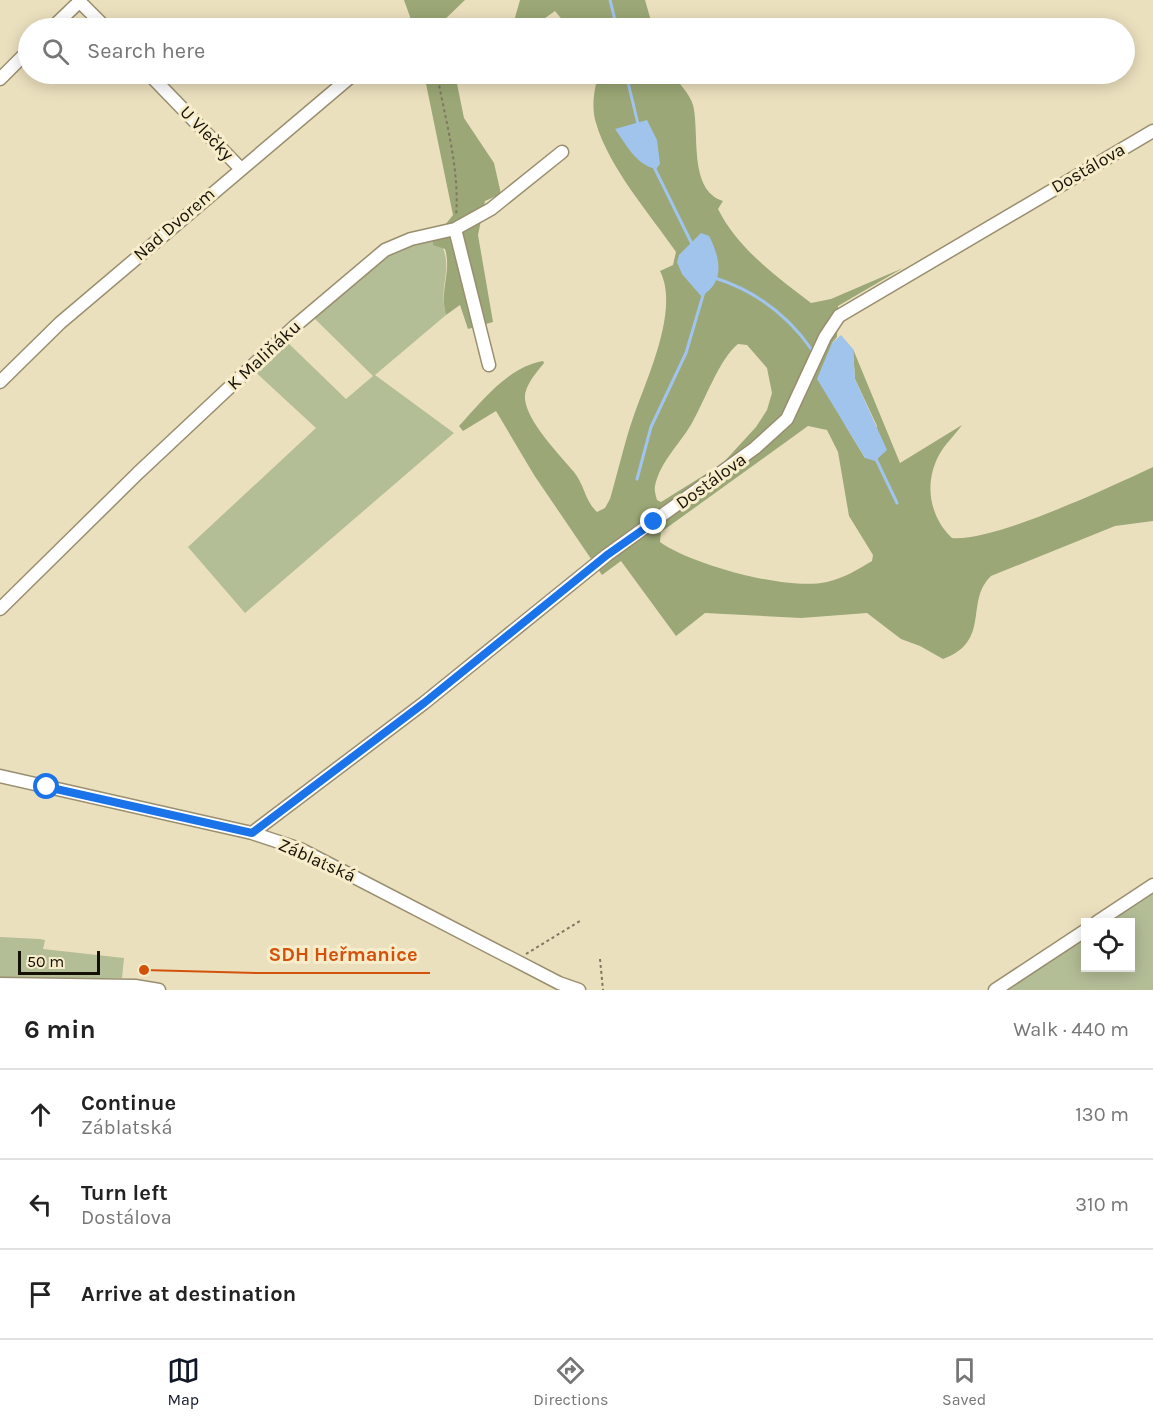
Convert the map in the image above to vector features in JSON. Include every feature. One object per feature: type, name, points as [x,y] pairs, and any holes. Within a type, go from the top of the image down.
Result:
[{"type":"street","points":[[62,18],[80,0],[97,18]]},
{"type":"street","points":[[0,79],[18,61]]},
{"type":"street","name":"U Vlečky","points":[[159,84],[240,168]]},
{"type":"street","name":"Nad Dvorem","points":[[0,382],[60,323],[240,168],[342,84]]},
{"type":"street","name":"Dostálova","points":[[252,833],[424,703],[607,555],[755,448],[787,419],[825,337],[839,316],[1153,131]]},
{"type":"street","name":"K Maliňáku","points":[[0,609],[138,473],[295,326],[385,250],[411,239],[454,228],[490,209],[562,152]]},
{"type":"street","points":[[454,228],[489,365]]},
{"type":"street","name":"Záblatská","points":[[0,776],[252,833],[300,849],[559,983],[579,990]]},
{"type":"street","points":[[1103,918],[1153,885]]},
{"type":"street","points":[[995,990],[1081,933]]},
{"type":"street","points":[[0,984],[135,986],[159,990]]},
{"type":"path","points":[[439,84],[457,202],[454,228]]},
{"type":"path","points":[[516,960],[580,921]]},
{"type":"path","points":[[600,959],[603,990]]},
{"type":"green space","points":[[404,0],[465,0],[446,18],[410,18]]},
{"type":"green space","points":[[520,0],[645,0],[650,18],[561,18],[555,11],[545,18],[515,18]]},
{"type":"green space","points":[[426,84],[457,84],[464,118],[494,163],[501,194],[485,201],[478,235],[493,322],[468,329],[460,305],[446,315],[444,297],[447,257],[445,249],[433,245],[433,240],[453,215]]},
{"type":"green space","points":[[596,84],[680,84],[693,105],[700,173],[712,195],[723,201],[718,209],[726,223],[759,261],[811,303],[831,299],[903,268],[838,306],[837,337],[832,343],[845,425],[865,458],[877,426],[855,379],[853,349],[900,463],[962,425],[939,455],[931,477],[930,488],[938,520],[952,538],[971,537],[1023,523],[1153,467],[1153,521],[1115,526],[991,576],[983,586],[979,597],[973,632],[958,651],[943,659],[920,646],[901,639],[867,613],[801,618],[705,613],[676,636],[621,561],[602,575],[534,475],[496,411],[463,431],[459,426],[496,386],[518,370],[543,361],[544,363],[525,394],[527,408],[545,438],[577,477],[597,512],[605,508],[610,499],[630,428],[653,365],[664,325],[665,287],[660,271],[673,265],[676,252],[610,157],[596,123],[594,98]],"holes":[[[738,344],[747,345],[767,368],[772,393],[767,410],[756,427],[722,464],[661,502],[657,500],[655,488],[666,460],[693,421],[731,350]],[[808,426],[827,430],[838,452],[849,516],[873,555],[872,561],[856,571],[827,582],[789,583],[716,567],[675,551],[660,542],[661,532]]]},
{"type":"green space","points":[[437,235],[446,257],[444,303],[446,315],[375,375],[454,433],[245,613],[188,547],[316,428],[252,369],[285,340],[346,399],[373,376],[312,316],[383,256]]},
{"type":"green space","points":[[1153,893],[1153,990],[1007,990],[1081,941],[1081,972],[1135,972],[1135,918],[1115,918]]},
{"type":"green space","points":[[0,937],[40,939],[45,940],[43,949],[124,958],[122,978],[99,978],[87,982],[0,979]]},
{"type":"water","points":[[647,120],[657,140],[660,164],[656,169],[637,159],[615,129]]},
{"type":"water","points":[[701,233],[709,236],[716,252],[719,269],[714,284],[701,296],[682,274],[677,262],[679,255]]},
{"type":"water","points":[[841,335],[853,349],[855,379],[887,450],[875,461],[865,458],[817,379],[832,343]]},
{"type":"waterway","points":[[610,0],[614,18]]},
{"type":"waterway","points":[[628,84],[638,124]]},
{"type":"waterway","points":[[654,167],[692,244]]},
{"type":"waterway","points":[[715,278],[730,283],[770,305],[792,325],[812,350]]},
{"type":"waterway","points":[[637,479],[651,427],[686,353],[704,292]]},
{"type":"waterway","points":[[876,459],[897,503]]},
{"type":"place","name":"SDH Heřmanice","points":[[144,970]]},
{"type":"route","points":[[47,787],[252,833],[424,703],[607,555],[654,522]]}]
